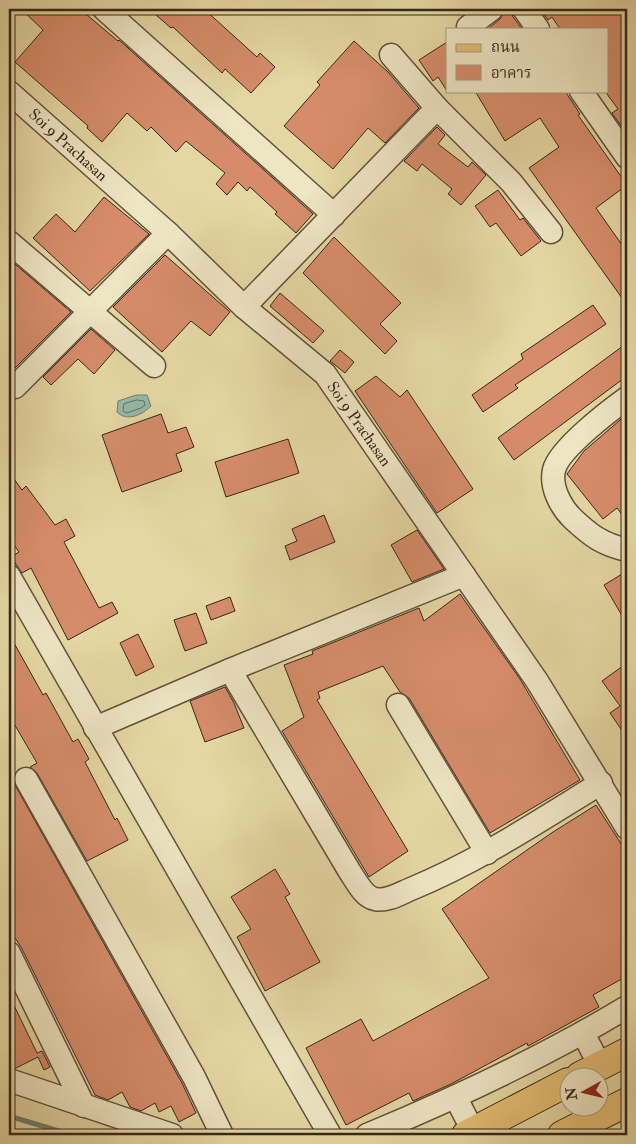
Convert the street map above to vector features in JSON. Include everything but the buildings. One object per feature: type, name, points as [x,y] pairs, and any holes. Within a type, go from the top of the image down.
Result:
[{"type":"main road","points":[[600,1066],[627,1052]]},
{"type":"main road","points":[[470,1133],[558,1087]]},
{"type":"main road","points":[[562,1135],[627,1102]]},
{"type":"street","points":[[104,9],[334,215]]},
{"type":"street","points":[[468,27],[492,9]]},
{"type":"street","points":[[524,9],[537,28]]},
{"type":"street","points":[[390,55],[437,108],[511,182],[551,232]]},
{"type":"street","name":"Soi 9 Prachasan","points":[[9,92],[168,233],[244,307],[325,374],[537,681],[627,828]]},
{"type":"street","points":[[583,92],[627,157]]},
{"type":"street","points":[[244,307],[437,108]]},
{"type":"street","points":[[9,381],[15,387],[168,233]]},
{"type":"street","points":[[9,242],[154,366]]},
{"type":"street","points":[[627,398],[562,453],[554,470],[554,485],[563,509],[591,536],[609,546],[627,550]]},
{"type":"street","points":[[95,728],[230,670],[464,575]]},
{"type":"street","points":[[9,576],[330,1135]]},
{"type":"street","points":[[230,670],[350,872],[368,896],[376,900],[388,899],[431,881],[487,853],[601,783]]},
{"type":"street","points":[[398,706],[487,853]]},
{"type":"street","points":[[26,779],[189,1069],[222,1135]]},
{"type":"street","points":[[9,953],[84,1106]]},
{"type":"street","points":[[367,1135],[456,1098],[583,1033],[627,1007]]},
{"type":"street","points":[[583,1033],[589,1066]]},
{"type":"street","points":[[9,1080],[172,1135]]},
{"type":"street","points":[[456,1098],[470,1133]]},
{"type":"water","points":[[136,395],[147,395],[151,406],[143,412],[130,417],[125,417],[117,412],[118,401]]},
{"type":"waterway","points":[[9,1116],[72,1135]]}]
